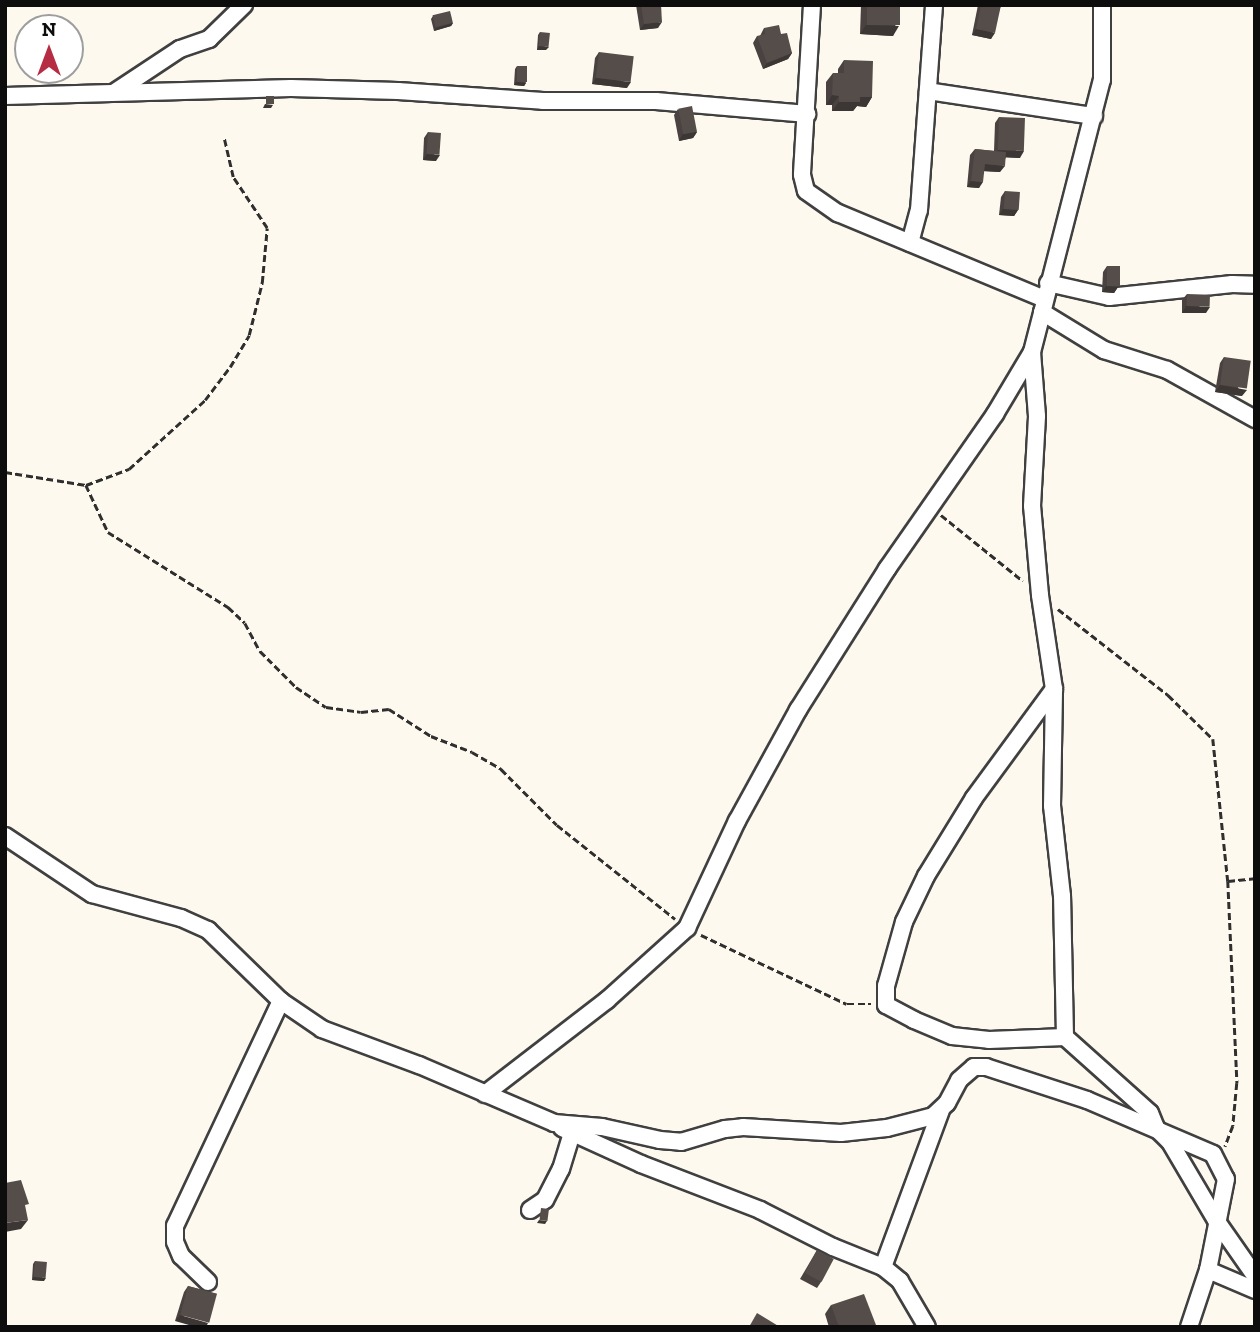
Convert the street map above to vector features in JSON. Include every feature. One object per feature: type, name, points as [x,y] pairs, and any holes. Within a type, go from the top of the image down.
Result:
[{"type":"street","points":[[115,92],[180,48],[209,39],[244,5]]},
{"type":"street","points":[[812,5],[802,175],[806,191],[838,213],[1045,298],[1104,350],[1167,370],[1255,419]]},
{"type":"street","points":[[910,243],[919,210],[934,5]]},
{"type":"street","points":[[485,1094],[607,1000],[687,928],[737,821],[798,710],[930,507],[995,414],[1032,352],[1102,80],[1102,5]]},
{"type":"street","points":[[5,96],[291,88],[398,91],[509,100],[666,101],[747,111],[807,114]]},
{"type":"street","points":[[928,91],[1094,116]]},
{"type":"street","points":[[1045,298],[1109,297],[1232,284],[1255,285]]},
{"type":"street","points":[[1032,352],[1037,416],[1032,506],[1040,595],[1054,689],[1052,806],[1062,896],[1065,1037]]},
{"type":"street","points":[[1054,689],[974,798],[926,876],[904,922],[886,986],[886,1005],[952,1036],[989,1040],[1065,1037],[1150,1113],[1156,1128],[1170,1142],[1216,1220],[1255,1276]]},
{"type":"street","points":[[5,836],[92,894],[181,918],[208,930],[281,1001],[322,1029],[554,1123],[641,1164],[760,1210],[833,1248],[883,1267],[900,1281],[927,1327]]},
{"type":"street","points":[[208,1282],[181,1256],[175,1242],[175,1226],[281,1001]]},
{"type":"street","points":[[883,1267],[941,1110],[966,1072],[974,1067],[985,1067],[1087,1100],[1209,1151],[1219,1161],[1226,1179],[1208,1270],[1189,1327]]},
{"type":"street","points":[[554,1123],[602,1127],[681,1142],[725,1129],[743,1127],[841,1132],[887,1128],[920,1122],[941,1110]]},
{"type":"street","points":[[530,1210],[545,1200],[561,1169],[572,1133]]},
{"type":"street","points":[[1208,1270],[1255,1290]]},
{"type":"path","points":[[5,472],[86,485],[129,469],[159,445],[205,400],[230,367],[249,335],[262,283],[267,228],[233,177],[224,138]]},
{"type":"path","points":[[86,485],[108,532],[228,607],[245,623],[260,651],[296,687],[326,707],[360,712],[389,709],[430,736],[472,752],[500,769],[557,825],[687,928],[847,1004],[886,1005]]},
{"type":"path","points":[[930,507],[1168,695],[1213,739],[1228,881],[1237,1083],[1233,1126],[1219,1161]]},
{"type":"path","points":[[1228,881],[1255,878]]},
{"type":"building","points":[[641,5],[661,5],[662,22],[644,24]]},
{"type":"building","points":[[867,5],[900,5],[900,25],[867,25]]},
{"type":"building","points":[[981,5],[1001,5],[995,33],[976,29]]},
{"type":"building","points":[[450,11],[453,23],[435,27],[433,15]]},
{"type":"building","points":[[779,25],[781,34],[787,33],[792,53],[767,63],[757,36],[765,34],[764,28]]},
{"type":"building","points":[[540,32],[550,33],[548,47],[539,46]]},
{"type":"building","points":[[599,52],[634,56],[631,82],[596,78]]},
{"type":"building","points":[[844,60],[873,61],[872,97],[860,97],[860,102],[839,102],[839,96],[832,95],[833,73],[844,73]]},
{"type":"building","points":[[517,66],[527,66],[527,82],[517,82]]},
{"type":"building","points":[[266,96],[274,96],[274,104],[266,104]]},
{"type":"building","points":[[692,106],[697,132],[683,134],[678,109]]},
{"type":"building","points":[[999,117],[1025,118],[1024,151],[998,150]]},
{"type":"building","points":[[428,132],[441,133],[439,155],[426,154]]},
{"type":"building","points":[[975,149],[1006,152],[1005,166],[985,164],[983,182],[971,181]]},
{"type":"building","points":[[1005,191],[1020,192],[1019,210],[1004,209]]},
{"type":"building","points":[[1107,266],[1120,266],[1120,286],[1107,286]]},
{"type":"building","points":[[1187,294],[1210,295],[1210,307],[1187,306]]},
{"type":"building","points":[[1224,357],[1251,361],[1247,388],[1220,385]]},
{"type":"building","points":[[21,1180],[29,1204],[25,1205],[28,1220],[5,1223],[5,1183]]},
{"type":"building","points":[[541,1208],[549,1209],[547,1221],[540,1220]]},
{"type":"building","points":[[817,1250],[834,1259],[822,1282],[805,1273]]},
{"type":"building","points":[[35,1261],[47,1262],[46,1278],[34,1277]]},
{"type":"building","points":[[188,1286],[217,1294],[209,1323],[180,1315]]},
{"type":"building","points":[[864,1294],[876,1325],[839,1327],[831,1305]]},
{"type":"building","points":[[757,1313],[780,1327],[749,1327]]}]
